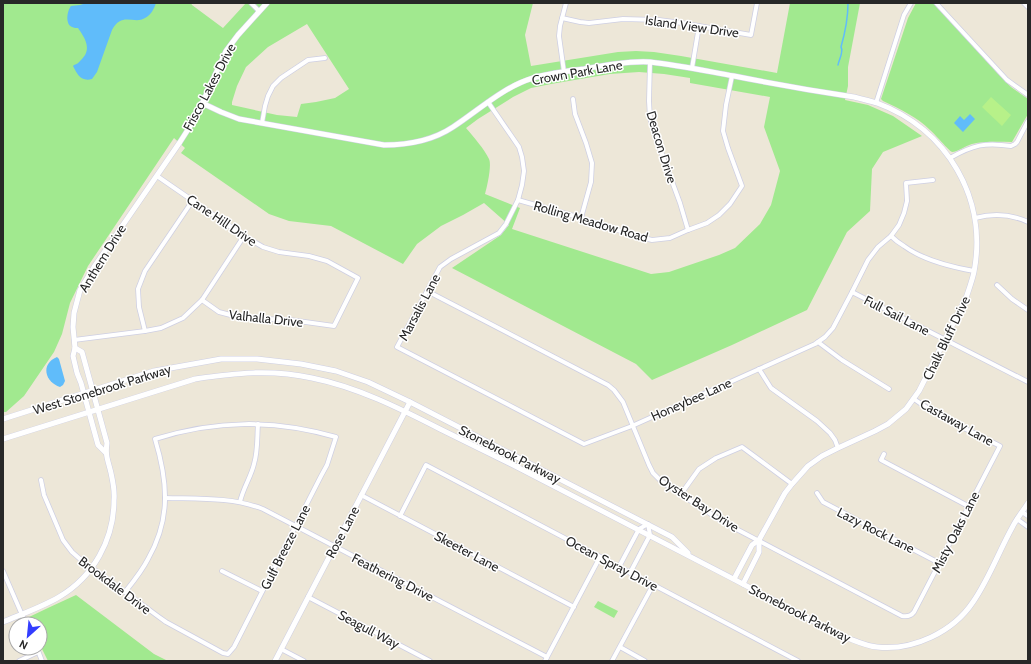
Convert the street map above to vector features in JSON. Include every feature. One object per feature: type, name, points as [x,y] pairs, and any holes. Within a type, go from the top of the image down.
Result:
[{"type":"street","points":[[250,3],[259,11]]},
{"type":"street","name":"Frisco Lakes Drive","points":[[157,176],[196,117],[226,51],[238,34],[266,3]]},
{"type":"street","points":[[564,72],[559,36],[566,3]]},
{"type":"street","name":"Island View Drive","points":[[562,18],[584,23],[622,19],[670,21],[751,35],[757,3]]},
{"type":"street","points":[[876,103],[904,15],[911,3]]},
{"type":"street","points":[[936,3],[1007,80],[1028,95]]},
{"type":"street","points":[[1024,3],[1028,7]]},
{"type":"street","points":[[692,68],[700,26]]},
{"type":"street","points":[[262,124],[265,106],[273,86],[281,78],[308,60],[325,58]]},
{"type":"street","name":"Crown Park Lane","points":[[202,103],[239,119],[262,124],[384,145],[400,145],[419,142],[435,137],[452,128],[505,90],[532,78],[623,63],[650,62],[692,68],[876,103]]},
{"type":"street","name":"Deacon Drive","points":[[650,62],[650,118],[688,230]]},
{"type":"street","name":"Rolling Meadow Road","points":[[518,200],[652,240],[670,238],[707,223],[719,216],[730,204],[742,186],[723,131],[726,105],[732,76]]},
{"type":"street","points":[[573,99],[575,114],[592,163],[591,182],[580,218]]},
{"type":"street","name":"Marsalis Lane","points":[[397,347],[440,267],[499,233],[506,224],[518,200],[524,171],[519,147],[488,102]]},
{"type":"street","name":"Chalk Bluff Drive","points":[[734,579],[752,545],[759,540],[785,494],[808,466],[822,456],[862,438],[888,424],[906,409],[919,392],[946,340],[972,283],[977,245],[975,218],[970,197],[964,182],[950,158],[931,135],[900,114],[876,103]]},
{"type":"street","points":[[950,158],[976,146],[989,144],[1011,146],[1017,142],[1028,121]]},
{"type":"street","name":"Cane Hill Drive","points":[[157,176],[244,236],[263,247],[279,252],[309,256],[327,261],[358,278],[334,326]]},
{"type":"street","name":"Anthem Drive","points":[[106,454],[98,445],[73,356],[75,348],[74,313],[80,290],[94,267],[157,176]]},
{"type":"street","name":"Honeybee Lane","points":[[397,347],[584,444],[632,426],[815,344],[825,337],[833,328],[868,260],[878,247],[891,236],[899,226],[907,201],[906,183],[933,180]]},
{"type":"street","points":[[145,331],[139,307],[138,289],[145,270],[192,200]]},
{"type":"street","points":[[975,218],[985,215],[1003,215],[1028,222]]},
{"type":"street","points":[[74,340],[161,328],[183,318],[202,300],[244,236]]},
{"type":"street","points":[[891,236],[904,247],[923,256],[950,266],[974,271]]},
{"type":"street","points":[[996,285],[1028,310]]},
{"type":"street","name":"Oyster Bay Drive","points":[[427,291],[608,385],[623,402],[653,473],[662,482],[723,522],[902,616],[908,616]]},
{"type":"street","name":"Full Sail Lane","points":[[852,292],[1028,382]]},
{"type":"street","name":"Valhalla Drive","points":[[202,300],[219,312],[242,318],[291,320],[334,326]]},
{"type":"street","points":[[818,342],[842,360],[889,389]]},
{"type":"street","name":"Anthem Drive","points":[[3,622],[53,600],[65,593],[82,579],[91,568],[107,539],[113,515],[114,487],[106,454],[107,443],[82,352],[75,348]]},
{"type":"street","name":"West Stonebrook Parkway","points":[[3,419],[154,371],[221,359],[257,359],[336,370],[368,382],[410,402]]},
{"type":"street","points":[[759,369],[771,388],[817,421],[830,433],[838,448]]},
{"type":"street","name":"West Stonebrook Parkway","points":[[3,439],[195,379],[254,372],[291,374],[338,384],[405,411]]},
{"type":"street","name":"Castaway Lane","points":[[914,399],[938,415],[1000,446]]},
{"type":"street","name":"Rose Lane","points":[[275,661],[410,402]]},
{"type":"street","name":"Stonebrook Parkway","points":[[410,402],[672,537],[691,556]]},
{"type":"street","name":"Stonebrook Parkway","points":[[405,411],[639,529],[842,636],[877,647],[900,646],[925,640],[949,627],[966,612],[980,590],[1012,526],[1028,503]]},
{"type":"street","points":[[125,592],[144,567],[155,545],[162,522],[166,498],[164,471],[156,439],[209,426],[258,424],[256,460],[253,470],[243,489],[240,502]]},
{"type":"street","name":"Gulf Breeze Lane","points":[[228,654],[234,647],[324,471],[336,438],[292,427],[258,424]]},
{"type":"street","name":"Misty Oaks Lane","points":[[908,616],[914,612],[1000,446]]},
{"type":"street","points":[[681,494],[699,469],[716,458],[742,447],[792,484]]},
{"type":"street","points":[[884,454],[881,460],[968,506]]},
{"type":"street","name":"Ocean Spray Drive","points":[[400,516],[426,465],[798,661]]},
{"type":"street","name":"Brookdale Drive","points":[[41,480],[44,495],[63,540],[72,552],[91,568],[174,627],[223,653],[228,654]]},
{"type":"street","name":"Lazy Rock Lane","points":[[817,493],[823,502],[939,563]]},
{"type":"street","name":"Skeeter Lane","points":[[362,495],[574,607]]},
{"type":"street","name":"Feathering Drive","points":[[166,498],[240,502],[263,509],[546,659]]},
{"type":"street","points":[[1022,512],[1028,516]]},
{"type":"street","points":[[1017,519],[1028,527]]},
{"type":"street","points":[[619,567],[639,529],[648,524],[650,535],[630,573]]},
{"type":"street","name":"Chalk Bluff Drive","points":[[743,584],[759,552],[759,540]]},
{"type":"street","points":[[546,659],[600,557]]},
{"type":"street","points":[[222,571],[262,591]]},
{"type":"street","points":[[4,574],[22,614]]},
{"type":"street","points":[[612,661],[653,585]]},
{"type":"street","name":"Seagull Way","points":[[308,597],[430,661]]},
{"type":"street","points":[[620,647],[645,661]]},
{"type":"street","points":[[281,649],[304,661]]},
{"type":"green space","points":[[3,3],[191,3],[223,28],[246,3],[533,3],[525,35],[531,66],[618,52],[636,51],[681,56],[777,73],[790,3],[860,3],[848,67],[848,86],[845,100],[868,105],[893,116],[922,136],[883,152],[872,169],[870,211],[847,232],[807,310],[652,380],[636,364],[452,268],[501,235],[509,225],[484,203],[441,226],[417,244],[403,264],[331,226],[289,221],[269,214],[181,153],[185,148],[174,138],[88,266],[70,303],[62,334],[54,352],[24,396],[6,412],[3,412]],"holes":[[[307,24],[349,89],[335,98],[301,104],[297,117],[277,115],[232,105],[237,86],[246,67],[268,47]],[[639,72],[690,78],[690,83],[770,97],[764,127],[780,171],[771,205],[760,224],[735,248],[669,272],[651,274],[512,229],[520,208],[485,194],[490,171],[490,162],[482,147],[466,128],[513,97],[531,88],[610,74]]]},
{"type":"green space","points":[[916,3],[933,3],[1003,79],[1011,87],[1028,99],[1028,114],[1012,142],[977,143],[952,152],[920,121],[881,99],[908,18]]},
{"type":"green space","points":[[991,97],[1011,115],[1002,126],[982,107]]},
{"type":"green space","points":[[76,595],[154,654],[168,661],[48,661],[46,656],[48,656],[48,616],[31,616]]},
{"type":"green space","points":[[598,601],[618,611],[614,618],[594,607]]},
{"type":"water","points":[[86,3],[156,3],[152,12],[145,18],[141,20],[124,20],[116,24],[112,30],[97,72],[92,79],[88,80],[80,77],[73,66],[78,63],[87,51],[85,40],[78,28],[74,28],[68,23],[67,17],[71,6]]},
{"type":"water","points":[[970,114],[975,119],[963,132],[954,123],[960,116],[964,120]]},
{"type":"water","points":[[57,357],[59,359],[65,381],[60,387],[51,381],[46,373],[48,364]]},
{"type":"waterway","points":[[838,65],[842,53],[841,47],[846,25],[848,3]]}]
